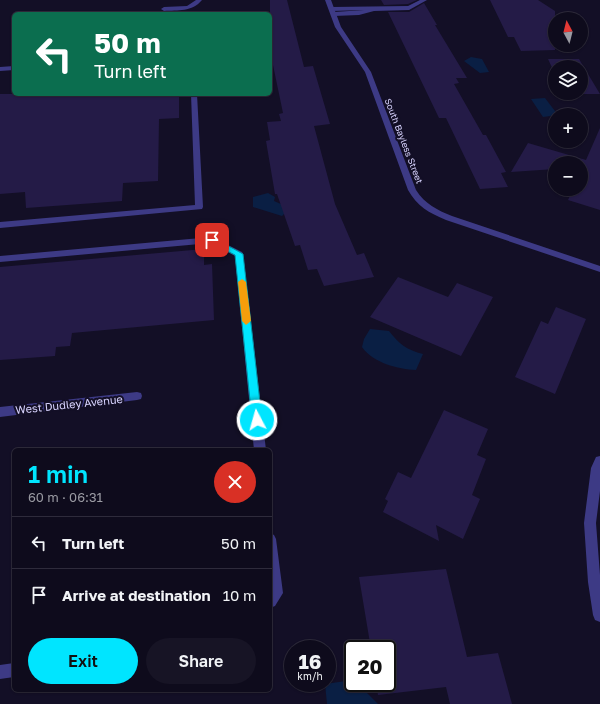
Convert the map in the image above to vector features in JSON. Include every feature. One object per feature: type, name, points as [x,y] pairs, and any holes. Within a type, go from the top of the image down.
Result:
[{"type":"street","points":[[164,9],[189,7],[198,0]]},
{"type":"street","name":"South Bayless Street","points":[[328,0],[338,27],[368,72],[417,200],[428,210],[449,218],[600,269]]},
{"type":"street","points":[[333,12],[357,8],[374,10],[409,8],[424,0]]},
{"type":"street","points":[[0,69],[12,68]]},
{"type":"street","points":[[0,225],[199,207],[194,96]]},
{"type":"street","points":[[0,259],[212,240],[239,254],[260,448]]},
{"type":"street","name":"West Dudley Avenue","points":[[0,412],[137,396]]},
{"type":"street","points":[[600,462],[597,468],[590,523],[594,582],[600,615]]},
{"type":"street","points":[[272,557],[276,593],[272,598]]},
{"type":"street","points":[[0,672],[12,670]]},
{"type":"water","points":[[471,57],[482,59],[489,72],[480,73],[464,61]]},
{"type":"water","points":[[545,98],[553,108],[548,108],[548,116],[543,117],[531,99]]},
{"type":"water","points":[[268,193],[275,197],[274,201],[290,208],[282,216],[253,207],[253,197]]},
{"type":"water","points":[[370,329],[389,331],[396,340],[404,346],[412,351],[423,354],[416,370],[394,367],[379,361],[367,353],[362,347],[364,339]]},
{"type":"water","points":[[344,681],[344,692],[366,692],[378,704],[327,704],[326,692],[336,692],[336,682]]},
{"type":"building","points":[[270,0],[287,0],[304,67],[313,66],[330,124],[314,126],[335,204],[357,255],[364,253],[374,277],[324,286],[317,269],[308,270],[300,245],[295,246],[277,194],[275,194],[266,141],[270,140],[267,122],[281,121],[279,114],[283,113],[272,65],[272,12],[270,12]]},
{"type":"building","points":[[381,0],[417,0],[408,4],[384,5]]},
{"type":"building","points":[[490,0],[538,0],[555,11],[548,12],[548,50],[521,51],[514,37],[508,37]]},
{"type":"building","points":[[424,3],[437,25],[435,25],[467,78],[456,78],[459,83],[454,84],[483,135],[486,135],[506,172],[501,173],[508,187],[480,189],[446,118],[439,118],[388,12],[409,12]]},
{"type":"building","points":[[548,59],[580,60],[548,60]]},
{"type":"building","points":[[588,74],[600,94],[588,94]]},
{"type":"building","points":[[0,94],[12,94],[12,96],[179,96],[179,118],[159,119],[158,181],[123,183],[122,201],[26,208],[25,192],[0,194]]},
{"type":"building","points":[[600,128],[600,210],[568,200],[570,196],[588,196],[588,156]]},
{"type":"building","points":[[528,143],[572,156],[548,156],[548,169],[511,172]]},
{"type":"building","points":[[204,249],[204,265],[212,264],[214,320],[72,333],[70,346],[56,347],[55,356],[0,360],[0,267]]},
{"type":"building","points":[[398,277],[448,297],[457,283],[493,297],[461,356],[370,317]]},
{"type":"building","points":[[556,307],[586,319],[555,394],[515,377],[541,321],[548,324]]},
{"type":"building","points":[[444,410],[488,429],[477,455],[486,459],[472,495],[480,499],[463,539],[436,525],[439,541],[383,512],[388,501],[385,499],[398,472],[411,478]]},
{"type":"building","points":[[446,569],[467,657],[498,653],[512,704],[450,704],[446,687],[378,695],[378,692],[396,692],[396,640],[370,640],[359,577]]},
{"type":"slow traffic","points":[[242,282],[246,321]]},
{"type":"route","points":[[212,240],[239,254],[257,420]]}]
